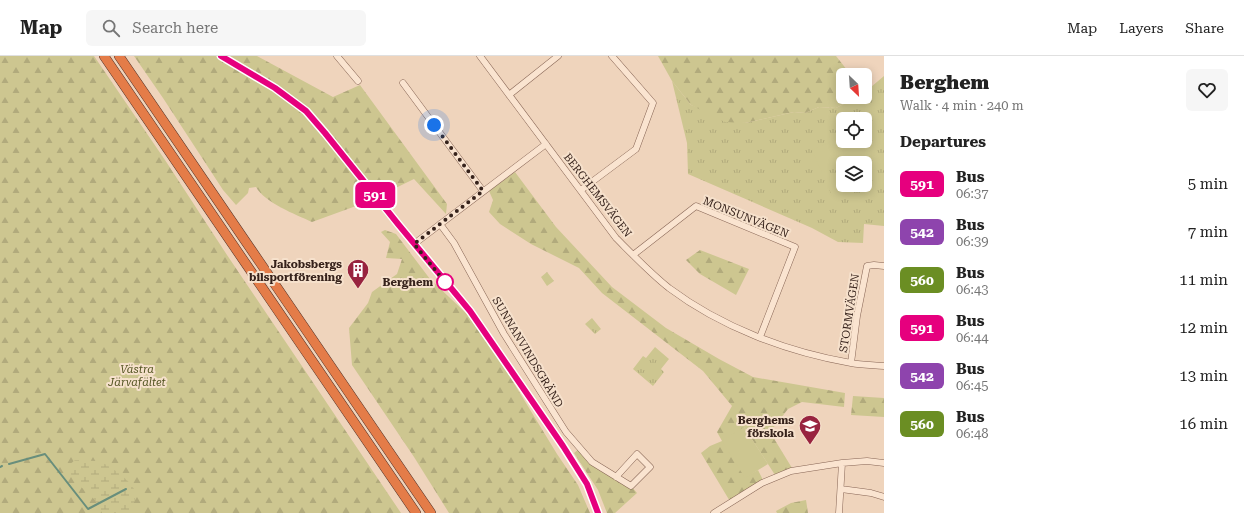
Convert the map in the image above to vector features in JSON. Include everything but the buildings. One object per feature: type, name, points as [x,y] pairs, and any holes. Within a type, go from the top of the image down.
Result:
[{"type":"highway","points":[[104,56],[416,513]]},
{"type":"highway","points":[[119,56],[431,513]]},
{"type":"street","points":[[221,56],[275,88],[306,111],[325,133],[470,311],[563,446],[587,484],[598,513]]},
{"type":"street","points":[[337,56],[358,81]]},
{"type":"street","name":"BERGHEMSVÄGEN","points":[[480,56],[616,238],[669,287],[706,312],[739,329],[760,337],[802,352],[851,363],[884,366]]},
{"type":"street","points":[[509,95],[558,56]]},
{"type":"street","points":[[581,190],[636,149],[653,103],[612,56]]},
{"type":"street","points":[[403,83],[483,191]]},
{"type":"street","points":[[414,244],[546,144]]},
{"type":"street","name":"MONSUNVÄGEN","points":[[633,255],[696,206],[794,247],[760,337]]},
{"type":"street","name":"SUNNANVINDSGRÄND","points":[[440,224],[454,243],[504,334],[566,432],[592,462],[616,477],[631,486],[650,467],[637,454],[616,477]]},
{"type":"street","name":"STORMVÄGEN","points":[[851,363],[857,316],[867,266],[884,266]]},
{"type":"street","points":[[716,513],[762,483],[791,471],[842,463],[867,461],[884,463]]},
{"type":"street","points":[[839,513],[842,463]]},
{"type":"street","points":[[841,488],[871,493],[884,497]]},
{"type":"green space","name":"Västra Järvafältet","points":[[0,56],[94,56],[401,513],[0,513]]},
{"type":"green space","points":[[134,56],[257,56],[333,97],[360,85],[447,204],[446,214],[414,179],[367,202],[312,222],[273,203],[260,193],[256,187],[249,188],[248,193],[236,205],[223,190]]},
{"type":"green space","points":[[658,56],[836,56],[845,68],[836,68],[836,104],[844,104],[836,108],[819,107],[805,113],[794,112],[745,123],[725,122],[691,105],[672,81]]},
{"type":"green space","points":[[884,76],[884,226],[864,224],[863,243],[838,242],[812,228],[688,174],[687,143],[672,81],[691,105],[745,123],[794,112],[805,113],[819,107],[836,108],[844,104],[872,104],[872,86]]},
{"type":"green space","points":[[836,139],[836,148],[871,148],[872,151],[861,156],[836,156],[836,167],[822,173],[812,150]]},
{"type":"green space","points":[[515,172],[556,227],[612,287],[666,328],[753,377],[845,393],[844,407],[802,402],[788,409],[770,432],[792,468],[775,475],[744,427],[745,477],[758,470],[764,482],[731,503],[701,453],[710,446],[722,441],[717,432],[732,406],[703,371],[602,293],[579,268],[531,244],[500,224],[489,212],[493,200],[489,191]]},
{"type":"green space","points":[[836,174],[836,192],[840,192],[832,196],[825,179]]},
{"type":"green space","points":[[385,230],[396,234],[430,279],[467,314],[504,367],[557,454],[578,485],[590,513],[449,513],[414,457],[352,365],[349,328],[368,303],[372,292],[397,274],[402,259],[386,258],[390,242],[381,232]]},
{"type":"green space","points":[[700,250],[749,269],[736,295],[700,274],[686,260]]},
{"type":"green space","points":[[547,272],[554,281],[547,286],[541,277]]},
{"type":"green space","points":[[592,318],[601,329],[595,334],[585,324]]},
{"type":"green space","points":[[655,347],[669,359],[661,369],[664,372],[653,386],[633,369],[643,356],[646,358]]},
{"type":"green space","points":[[853,396],[884,398],[884,417],[851,415]]},
{"type":"green space","points":[[744,427],[768,464],[745,478],[722,441]]},
{"type":"green space","points":[[580,448],[592,462],[631,486],[637,493],[615,513],[607,513],[598,490],[574,453]]},
{"type":"green space","points":[[75,460],[91,460],[100,462],[124,477],[135,492],[133,507],[134,513],[102,513],[94,499],[70,473],[70,464]]},
{"type":"green space","points":[[806,500],[808,513],[777,513],[776,511],[791,503]]},
{"type":"waterway","points":[[9,464],[45,454],[88,509],[126,489]]},
{"type":"bus line","name":"591","points":[[221,56],[275,88],[306,111],[325,133],[470,311],[563,446],[587,484],[598,513]]},
{"type":"place","name":"Berghem","points":[[445,282]]},
{"type":"place","name":"Jakobsbergs bilsportförening","points":[[358,290]]},
{"type":"place","name":"Berghems förskola","points":[[810,446]]},
{"type":"route","points":[[434,125],[483,191],[414,244],[445,282]]}]
